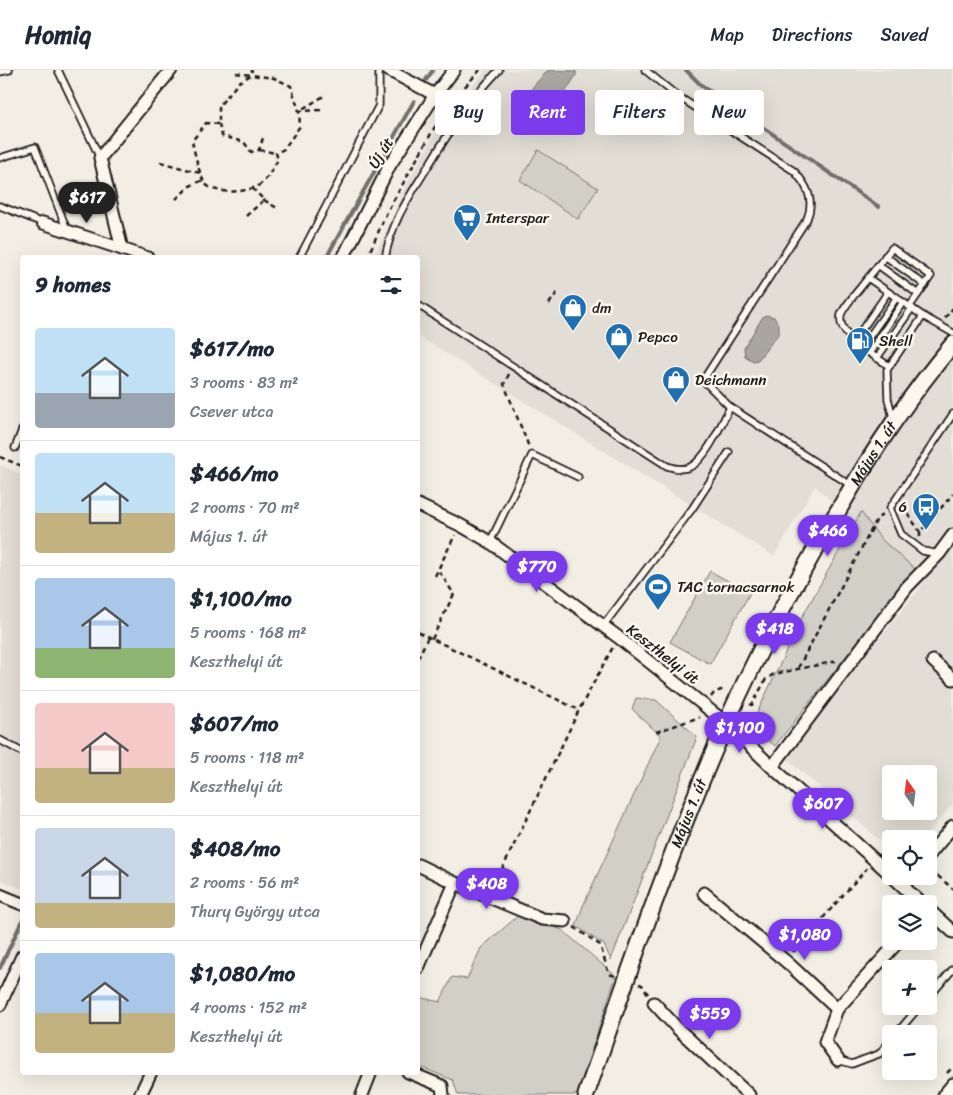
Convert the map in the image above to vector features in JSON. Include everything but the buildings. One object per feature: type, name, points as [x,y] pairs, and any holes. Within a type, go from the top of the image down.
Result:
[{"type":"main road","name":"Május 1. út","points":[[586,1095],[669,864],[726,722],[759,653],[800,576],[852,486],[894,420],[953,344]]},
{"type":"street","points":[[122,248],[100,158],[171,70]]},
{"type":"street","points":[[388,70],[435,95]]},
{"type":"street","name":"Új út","points":[[439,90],[454,70]]},
{"type":"street","name":"Új út","points":[[344,255],[390,164],[435,95]]},
{"type":"street","points":[[43,223],[140,255]]},
{"type":"street","name":"Keszthelyi út","points":[[420,506],[490,542],[618,637],[726,722],[882,867]]},
{"type":"street","points":[[772,766],[907,587],[939,554],[953,535]]},
{"type":"street","points":[[933,661],[953,679]]},
{"type":"street","points":[[937,845],[953,826]]},
{"type":"street","points":[[420,866],[455,883],[542,919],[565,920]]},
{"type":"street","points":[[420,963],[455,883]]},
{"type":"street","name":"Keszthelyi út","points":[[903,886],[912,895]]},
{"type":"street","points":[[704,893],[786,961],[837,1009]]},
{"type":"street","points":[[0,894],[20,903]]},
{"type":"street","points":[[937,917],[953,932]]},
{"type":"street","points":[[838,1060],[825,1042],[837,1009],[890,950]]},
{"type":"street","points":[[0,1005],[20,960]]},
{"type":"street","points":[[654,1003],[677,1028],[749,1095]]},
{"type":"street","points":[[140,1095],[150,1075]]},
{"type":"street","points":[[362,1095],[370,1075]]},
{"type":"street","points":[[415,1075],[442,1086],[443,1095]]},
{"type":"street","points":[[944,1095],[953,1084]]},
{"type":"lane","points":[[0,72],[9,70]]},
{"type":"lane","points":[[58,70],[100,158]]},
{"type":"lane","points":[[301,255],[379,105],[379,70]]},
{"type":"lane","points":[[386,255],[388,241],[398,216],[452,127],[476,95],[499,70]]},
{"type":"lane","points":[[645,70],[676,95],[794,171],[803,181],[809,195],[811,207],[807,219],[703,380],[730,407],[852,486]]},
{"type":"lane","points":[[0,158],[35,147],[68,232]]},
{"type":"lane","points":[[0,206],[43,223]]},
{"type":"lane","points":[[878,358],[931,276],[892,248],[841,314],[841,323],[844,331],[854,341],[889,366]]},
{"type":"lane","points":[[885,256],[924,285]]},
{"type":"lane","points":[[878,265],[918,294]]},
{"type":"lane","points":[[868,278],[923,316],[953,333]]},
{"type":"lane","points":[[854,341],[888,292]]},
{"type":"lane","points":[[862,347],[897,297]]},
{"type":"lane","points":[[870,352],[903,302]]},
{"type":"lane","points":[[420,307],[666,466],[675,469],[692,466],[700,458],[730,407]]},
{"type":"lane","points":[[894,420],[888,399],[887,370],[923,316]]},
{"type":"lane","points":[[939,554],[923,552],[901,534],[890,508],[953,414]]},
{"type":"lane","points":[[15,448],[20,435]]},
{"type":"lane","points":[[603,626],[692,509],[729,452]]},
{"type":"lane","points":[[490,542],[532,455],[578,477]]},
{"type":"lane","points":[[0,740],[20,751]]},
{"type":"lane","points":[[937,988],[953,969]]},
{"type":"lane","points":[[904,1025],[912,1015]]},
{"type":"lane","points":[[838,1060],[852,1064],[879,1054],[882,1050]]},
{"type":"path","points":[[236,73],[251,75],[274,78],[292,86],[299,111],[300,126],[284,149],[276,153],[259,150],[251,152],[244,142],[222,136],[219,124],[219,106],[239,82],[251,75],[252,70]]},
{"type":"path","points":[[368,255],[387,212],[445,109],[480,70]]},
{"type":"path","points":[[299,111],[324,96]]},
{"type":"path","points":[[299,111],[321,110]]},
{"type":"path","points":[[219,124],[206,123],[192,141],[200,173],[205,184],[212,189],[230,192],[253,189],[262,184],[278,160],[276,153]]},
{"type":"path","points":[[259,150],[263,138]]},
{"type":"path","points":[[160,162],[200,173]]},
{"type":"path","points":[[176,199],[190,186],[203,179]]},
{"type":"path","points":[[253,189],[264,200],[277,208]]},
{"type":"path","points":[[246,216],[264,200]]},
{"type":"path","points":[[549,304],[558,291]]},
{"type":"path","points":[[512,368],[504,384],[532,455]]},
{"type":"path","points":[[0,457],[20,465]]},
{"type":"path","points":[[920,532],[953,494]]},
{"type":"path","points":[[798,669],[877,519],[890,508],[901,504],[920,532],[923,552]]},
{"type":"path","points":[[435,576],[460,525]]},
{"type":"path","points":[[432,639],[454,594],[438,570]]},
{"type":"path","points":[[420,633],[579,710]]},
{"type":"path","points":[[420,654],[428,637]]},
{"type":"path","points":[[489,896],[579,710],[618,637]]},
{"type":"path","points":[[656,732],[699,718],[714,693],[721,690],[752,705],[766,679],[774,674],[842,660]]},
{"type":"path","points":[[786,961],[874,859]]},
{"type":"path","points":[[937,875],[953,889]]},
{"type":"path","points":[[565,920],[600,945],[609,974],[642,985],[654,1003]]},
{"type":"shaded area","points":[[486,70],[953,70],[953,804],[931,830],[882,830],[882,842],[785,757],[924,583],[815,486],[774,556],[420,337],[420,255],[375,255],[405,187],[435,134],[501,135],[501,90],[469,90]]},
{"type":"shaded area","points":[[548,70],[576,71],[576,75],[567,90],[532,90]]},
{"type":"shaded area","points":[[538,150],[598,188],[578,219],[520,180]]},
{"type":"shaded area","points":[[765,315],[774,317],[779,325],[779,333],[758,360],[753,361],[745,356],[744,348]]},
{"type":"shaded area","points":[[0,465],[20,474],[20,888],[0,879]]},
{"type":"shaded area","points":[[861,512],[882,540],[915,569],[775,746],[751,726],[802,617]]},
{"type":"shaded area","points":[[710,571],[750,593],[710,664],[670,642]]},
{"type":"shaded area","points":[[636,698],[656,700],[697,737],[611,960],[604,945],[576,926],[583,906],[661,736],[632,709]]},
{"type":"shaded area","points":[[520,914],[562,930],[616,976],[577,1095],[458,1095],[453,1080],[420,1067],[420,997],[440,1002],[452,977],[467,979],[481,948]]},
{"type":"waterway","points":[[426,80],[433,70]]},
{"type":"waterway","points":[[686,70],[701,85],[879,207]]},
{"type":"waterway","points":[[328,255],[414,101]]},
{"type":"waterway","points":[[0,968],[20,925]]},
{"type":"place","name":"Interspar","points":[[467,242]]},
{"type":"place","name":"dm","points":[[573,332]]},
{"type":"place","name":"Pepco","points":[[619,361]]},
{"type":"place","name":"Shell","points":[[860,365]]},
{"type":"place","name":"Deichmann","points":[[676,404]]},
{"type":"place","name":"6","points":[[926,531]]},
{"type":"place","name":"TAC tornacsarnok","points":[[658,611]]}]
